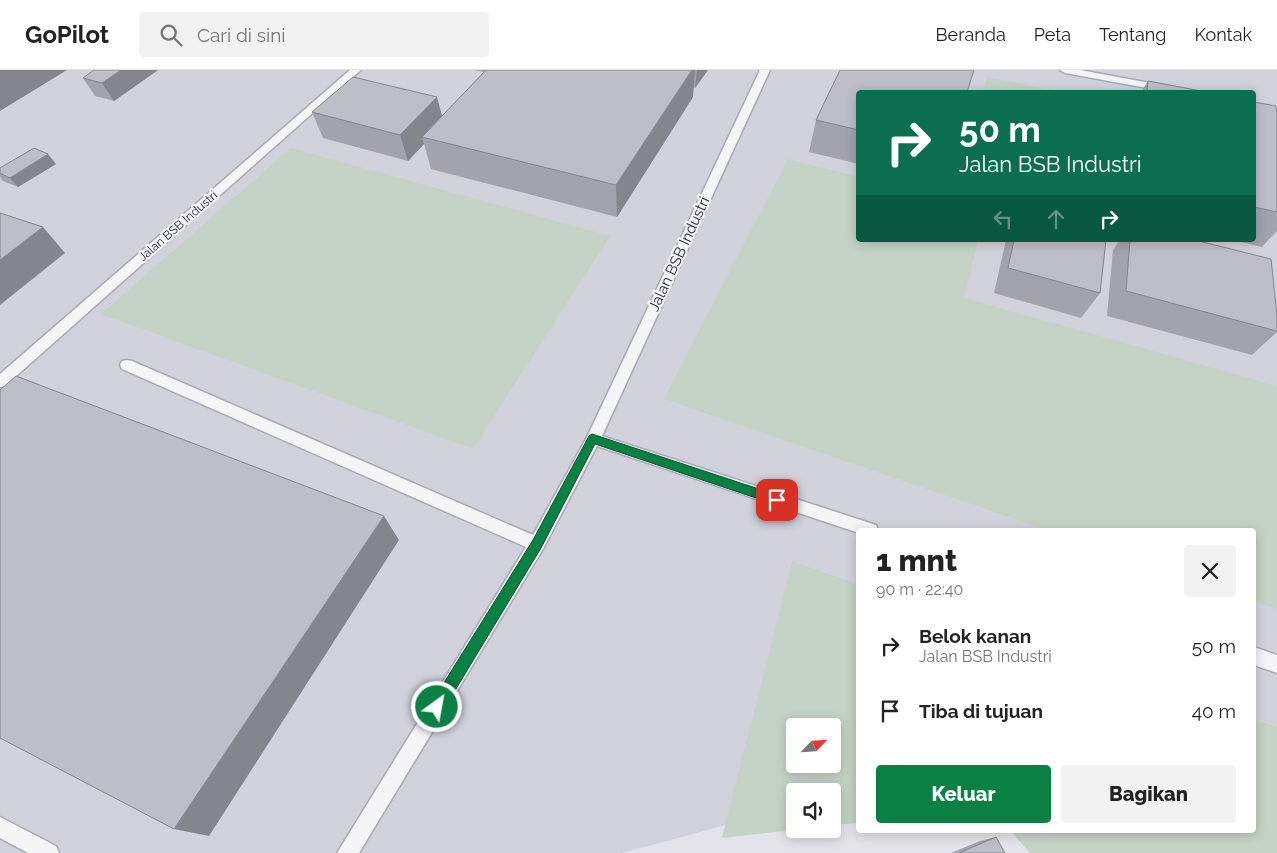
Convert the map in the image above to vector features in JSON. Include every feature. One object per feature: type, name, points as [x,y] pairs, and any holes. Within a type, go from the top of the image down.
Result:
[{"type":"lane","name":"Jalan BSB Industri","points":[[0,382],[356,70]]},
{"type":"lane","name":"Jalan BSB Industri","points":[[347,853],[537,544],[592,439],[765,70]]},
{"type":"lane","points":[[1065,70],[1171,90]]},
{"type":"lane","points":[[127,365],[537,544]]},
{"type":"lane","points":[[592,439],[864,528]]},
{"type":"lane","points":[[1256,657],[1277,664]]},
{"type":"lane","points":[[0,827],[49,853]]},
{"type":"shaded area","points":[[0,70],[1277,70],[1277,727],[1256,720],[1256,528],[856,528],[856,583],[792,561],[726,825],[622,853],[0,853]]},
{"type":"shaded area","points":[[987,77],[1053,90],[984,90]]},
{"type":"shaded area","points":[[291,148],[610,236],[473,449],[101,314]]},
{"type":"shaded area","points":[[788,159],[856,176],[856,242],[978,242],[964,298],[1277,386],[1277,609],[1256,602],[1256,528],[1041,528],[664,399]]},
{"type":"shaded area","points":[[792,561],[856,583],[856,823],[841,824],[841,783],[786,783],[786,831],[722,838]]},
{"type":"shaded area","points":[[1256,720],[1277,727],[1277,853],[1030,853],[1013,833],[1256,833]]},
{"type":"building","points":[[94,70],[121,70],[102,83],[83,78]]},
{"type":"building","points":[[486,70],[692,70],[616,185],[422,137]]},
{"type":"building","points":[[840,70],[974,70],[968,90],[856,90],[856,129],[816,120]]},
{"type":"building","points":[[353,77],[437,97],[400,135],[312,112]]},
{"type":"building","points":[[1148,81],[1196,90],[1147,90]]},
{"type":"building","points":[[1256,102],[1276,106],[1277,212],[1256,207]]},
{"type":"building","points":[[34,148],[48,154],[10,178],[0,173],[0,168]]},
{"type":"building","points":[[0,213],[43,227],[0,260]]},
{"type":"building","points":[[1014,242],[1106,242],[1100,293],[1008,268]]},
{"type":"building","points":[[1130,242],[1203,242],[1271,259],[1277,331],[1126,291]]},
{"type":"building","points":[[16,376],[384,516],[174,829],[0,738],[0,390]]},
{"type":"building","points":[[996,837],[1005,853],[959,853]]},
{"type":"route","points":[[437,707],[537,544],[592,439],[777,500]]}]
